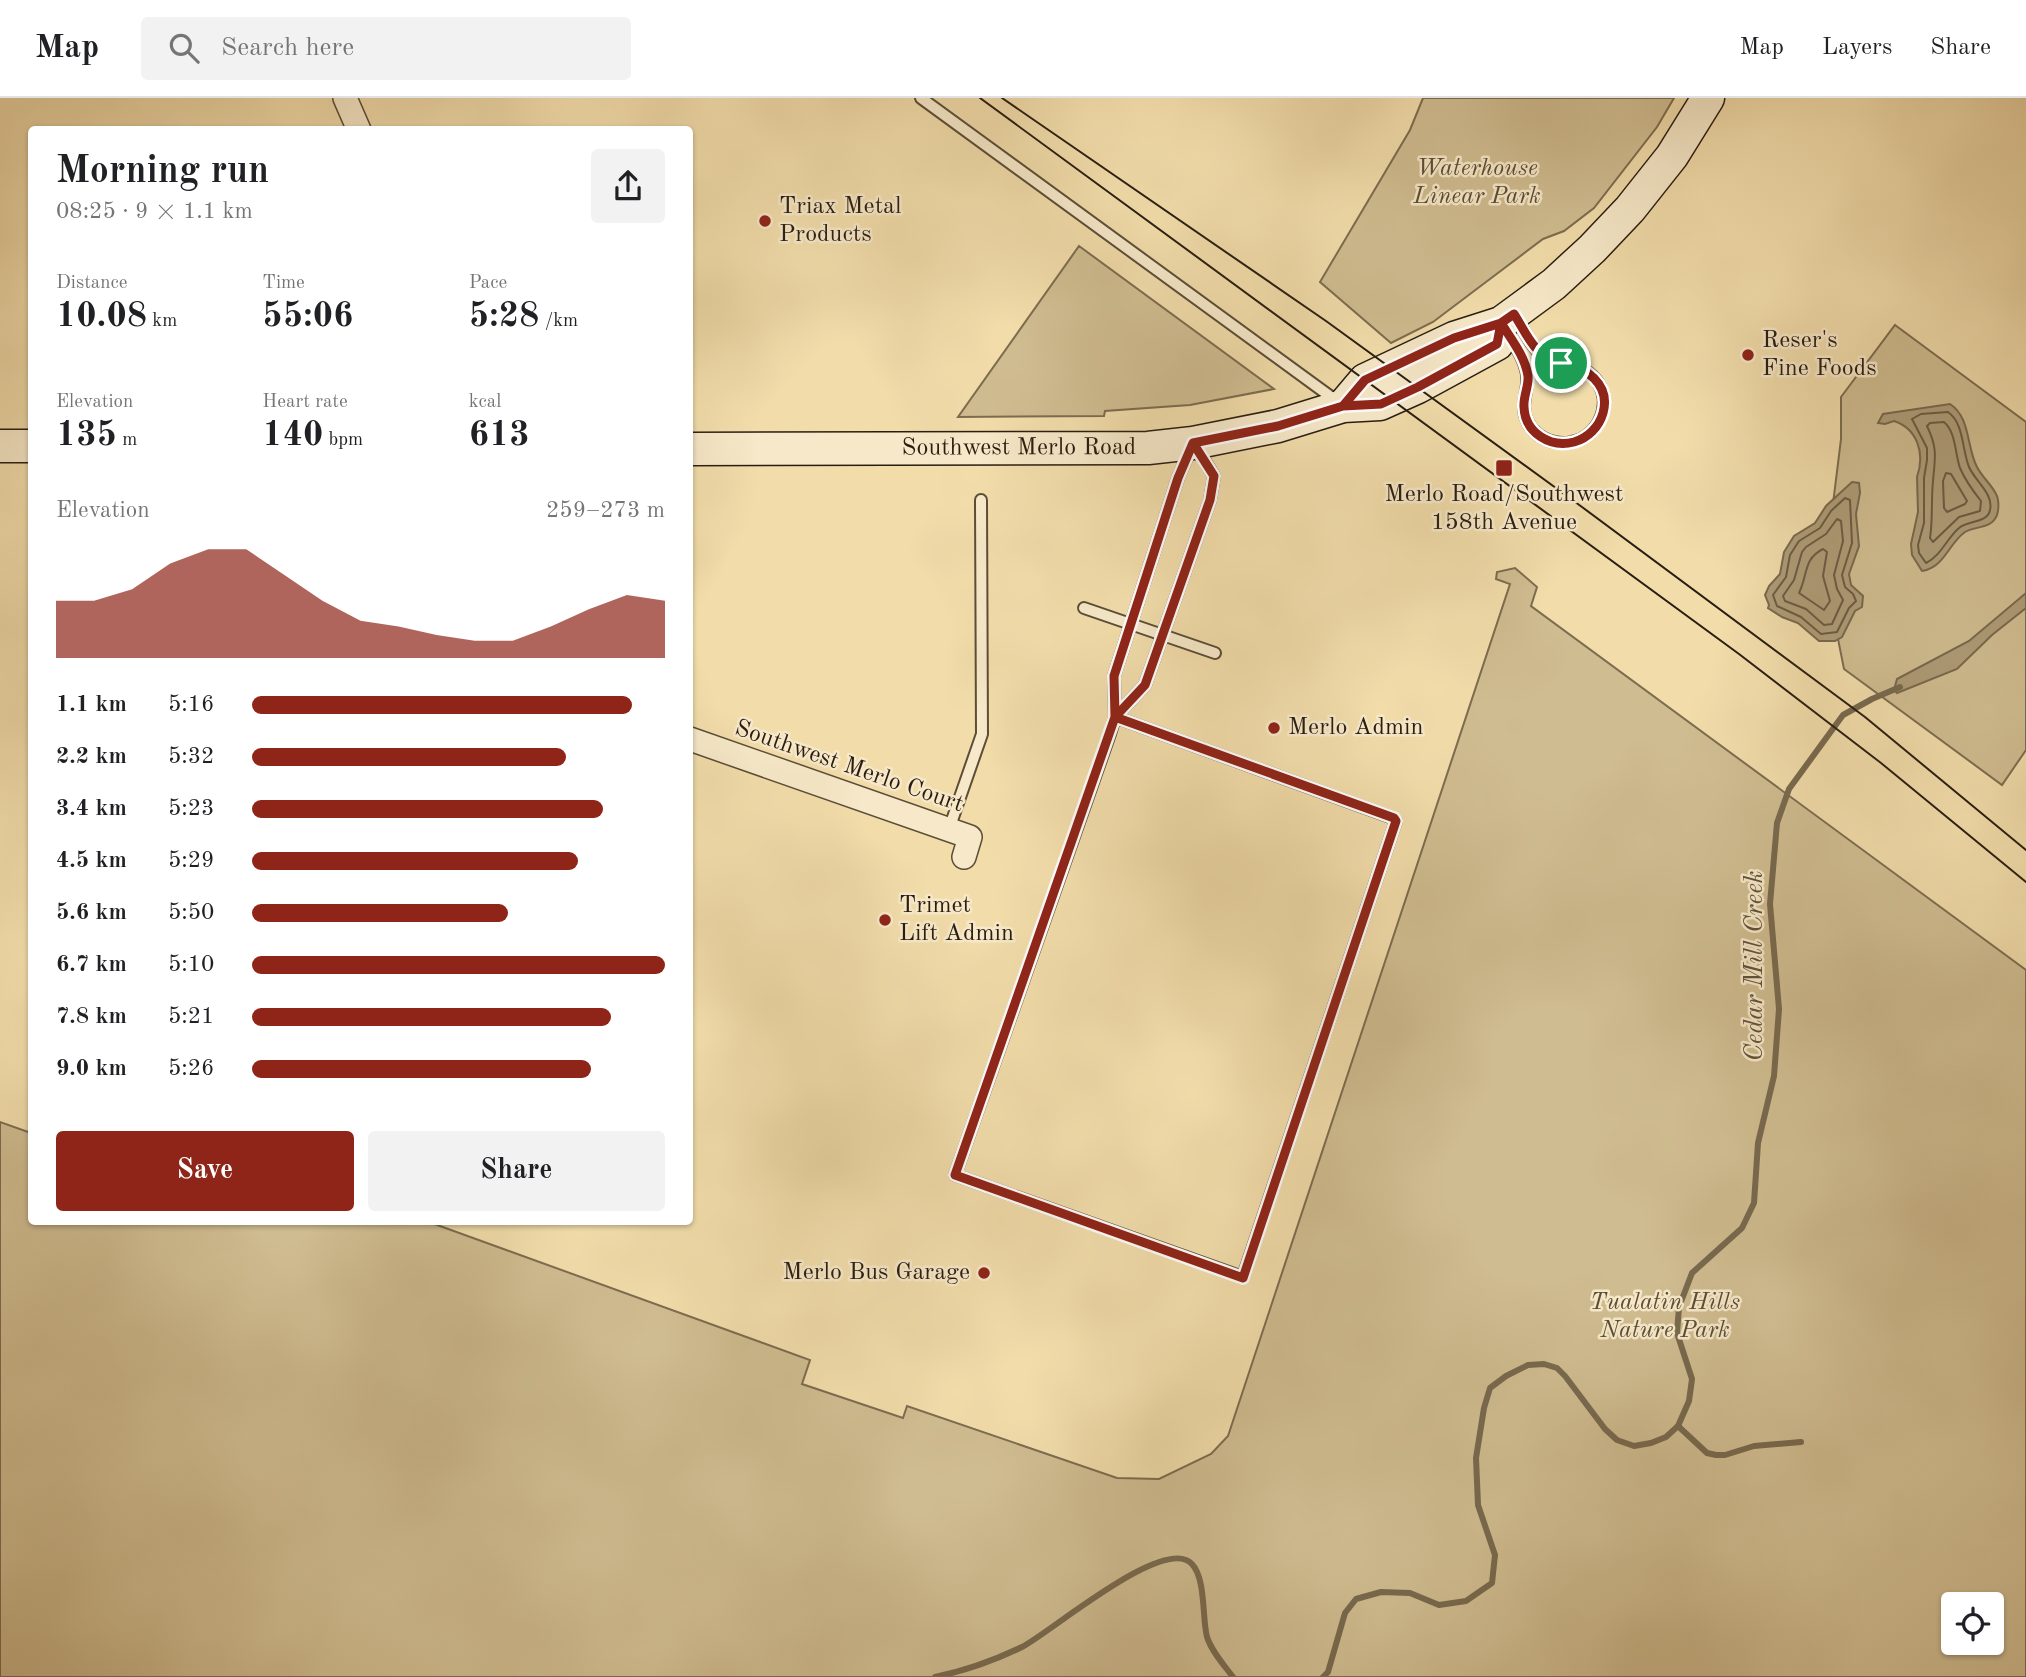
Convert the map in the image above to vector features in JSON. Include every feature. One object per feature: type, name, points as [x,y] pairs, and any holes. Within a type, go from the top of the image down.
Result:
[{"type":"street","points":[[345,98],[357,126]]},
{"type":"street","name":"Southwest Merlo Road","points":[[693,449],[1148,448],[1193,443],[1278,426],[1343,406],[1381,404],[1497,344],[1507,319],[1554,284],[1630,209],[1672,156],[1708,98]]},
{"type":"street","points":[[0,446],[28,446]]},
{"type":"street","name":"Southwest Merlo Court","points":[[693,740],[970,836],[964,858]]},
{"type":"lane","points":[[921,98],[1343,406]]},
{"type":"lane","points":[[1507,319],[1546,359],[1574,365],[1589,372],[1598,382],[1604,407],[1601,419],[1583,439],[1557,443],[1543,439],[1525,419],[1528,377],[1507,319]]},
{"type":"lane","points":[[1115,717],[1394,818],[1396,821],[1243,1278],[955,1175],[1115,717],[1114,676],[1178,478],[1193,443]]},
{"type":"lane","points":[[1115,717],[1145,685],[1210,500],[1214,476],[1193,443]]},
{"type":"lane","points":[[949,829],[982,734],[981,500]]},
{"type":"lane","points":[[1084,608],[1215,653]]},
{"type":"green space","name":"Waterhouse Linear Park","points":[[1423,98],[1674,98],[1657,127],[1594,208],[1564,231],[1543,239],[1433,322],[1391,343],[1320,282],[1410,130]]},
{"type":"green space","points":[[1079,246],[1274,389],[1190,405],[1105,411],[1104,416],[958,417]]},
{"type":"green space","points":[[1895,325],[2026,422],[2026,750],[2002,785],[1844,669],[1836,629],[1831,520],[1841,439],[1841,397]]},
{"type":"green space","name":"Tualatin Hills Nature Park","points":[[1515,568],[1537,587],[1531,606],[2026,970],[2026,1677],[0,1677],[0,1122],[28,1132],[28,1225],[437,1225],[810,1360],[802,1384],[903,1418],[907,1406],[1117,1478],[1159,1479],[1211,1454],[1228,1436],[1510,584],[1496,579],[1497,572]]},
{"type":"water","points":[[1950,404],[1962,417],[1974,459],[1979,471],[1996,494],[1998,510],[1995,520],[1965,532],[1936,565],[1922,571],[1912,555],[1911,544],[1918,512],[1918,443],[1909,430],[1894,421],[1878,423],[1883,414]]},
{"type":"water","points":[[1852,482],[1859,483],[1856,514],[1859,546],[1849,574],[1851,585],[1863,596],[1862,607],[1855,611],[1842,637],[1835,641],[1819,641],[1798,623],[1768,608],[1765,595],[1780,574],[1784,552],[1794,536],[1815,523],[1826,506]]},
{"type":"water","points":[[2026,593],[2026,608],[1992,635],[1957,669],[1897,693],[1894,690],[1897,679],[1969,641]]},
{"type":"waterway","name":"Cedar Mill Creek","points":[[1323,1677],[1328,1672],[1345,1613],[1356,1599],[1381,1592],[1410,1593],[1439,1605],[1466,1601],[1492,1583],[1495,1555],[1478,1505],[1476,1458],[1490,1388],[1506,1376],[1528,1365],[1544,1364],[1557,1368],[1605,1429],[1617,1440],[1634,1446],[1666,1437],[1678,1426],[1689,1401],[1692,1379],[1677,1333],[1679,1307],[1692,1273],[1742,1228],[1754,1203],[1758,1143],[1774,1076],[1779,1009],[1770,904],[1777,823],[1789,789],[1843,715],[1900,687]]},
{"type":"waterway","points":[[1678,1426],[1707,1453],[1716,1455],[1754,1446],[1801,1442]]},
{"type":"waterway","name":"Cedar Mill Creek","points":[[935,1677],[979,1665],[1022,1647],[1134,1573],[1158,1562],[1178,1558],[1192,1564],[1200,1579],[1207,1637],[1233,1677]]},
{"type":"tram line","points":[[980,98],[1739,654],[1881,763],[2026,882]]},
{"type":"tram line","points":[[1002,98],[1326,321],[1582,507],[1865,717],[2026,850]]},
{"type":"place","name":"Triax Metal Products","points":[[765,221]]},
{"type":"place","name":"Reser's Fine Foods","points":[[1748,355]]},
{"type":"place","name":"Merlo Road/Southwest 158th Avenue","points":[[1504,468]]},
{"type":"place","name":"Merlo Admin","points":[[1274,728]]},
{"type":"place","name":"Trimet Lift Admin","points":[[885,920]]},
{"type":"place","name":"Merlo Bus Garage","points":[[984,1273]]},
{"type":"route","points":[[1561,363],[1546,359],[1535,349],[1514,314],[1501,323],[1454,338],[1365,380],[1343,406],[1278,426],[1193,443],[1178,478],[1114,676],[1115,717],[1394,818],[1396,821],[1243,1278],[955,1175],[1115,717],[1145,685],[1210,500],[1214,476],[1193,443],[1237,435],[1278,426],[1311,416],[1343,406],[1381,404],[1497,344],[1501,323],[1522,357],[1528,377],[1525,419],[1543,439],[1570,443],[1583,439],[1601,419],[1603,395],[1598,382],[1589,372],[1561,363]]}]
